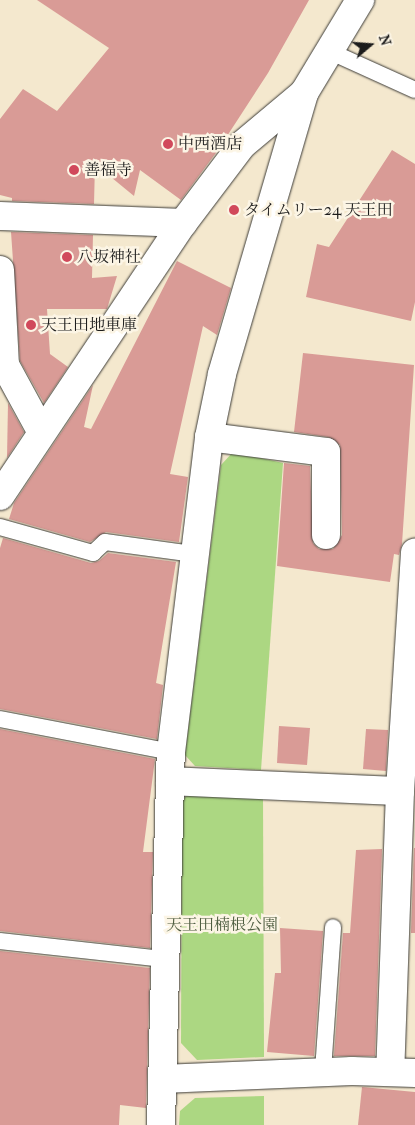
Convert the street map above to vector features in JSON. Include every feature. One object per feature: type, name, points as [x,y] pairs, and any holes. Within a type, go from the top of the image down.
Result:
[{"type":"street","points":[[161,1125],[163,959],[171,752],[209,437],[222,374],[304,93],[329,51],[349,5]]},
{"type":"street","points":[[0,496],[41,431],[183,223],[242,145],[304,93]]},
{"type":"street","points":[[0,216],[183,223]]},
{"type":"street","points":[[0,270],[5,365],[41,431]]},
{"type":"street","points":[[209,437],[326,452],[326,534]]},
{"type":"street","points":[[162,1079],[323,1071],[403,1072],[400,791],[415,552]]},
{"type":"street","points":[[170,781],[400,791]]},
{"type":"lane","points":[[329,51],[415,90]]},
{"type":"lane","points":[[0,527],[93,553],[105,542],[194,554]]},
{"type":"lane","points":[[0,719],[171,752]]},
{"type":"lane","points":[[323,1071],[333,927]]},
{"type":"lane","points":[[0,941],[163,959]]},
{"type":"green space","points":[[233,452],[283,463],[261,770],[195,766],[185,755],[221,465]]},
{"type":"green space","name":"天王田楠根公園","points":[[192,791],[263,795],[264,1057],[197,1060],[181,1043],[182,800]]},
{"type":"green space","points":[[264,1096],[264,1125],[179,1125],[180,1111],[195,1098]]},
{"type":"building","points":[[37,0],[309,0],[268,73],[218,150],[181,200],[140,170],[134,196],[95,164],[94,204],[12,201],[12,198],[0,195],[0,119],[23,89],[57,111],[109,48]]},
{"type":"building","points":[[392,150],[415,164],[415,302],[411,321],[306,297],[317,244],[329,247]]},
{"type":"building","points":[[11,232],[93,235],[92,278],[117,276],[107,309],[47,309],[50,354],[68,367],[44,403],[20,361]]},
{"type":"building","points":[[177,261],[231,288],[217,335],[203,326],[170,474],[188,477],[179,542],[106,532],[90,542],[9,519],[14,503],[93,385],[84,427],[91,429]]},
{"type":"building","points":[[303,353],[414,365],[402,544],[399,555],[394,554],[390,582],[277,566],[284,463],[310,466],[313,543],[319,549],[333,549],[342,535],[340,445],[328,437],[294,432]]},
{"type":"building","points":[[8,403],[24,432],[7,458]]},
{"type":"building","points":[[3,538],[91,563],[99,561],[108,553],[176,562],[156,683],[163,685],[157,739],[0,709],[0,548]]},
{"type":"building","points":[[279,726],[310,728],[307,765],[277,763]]},
{"type":"building","points":[[0,729],[155,759],[143,852],[153,852],[150,948],[0,931]]},
{"type":"building","points":[[366,729],[388,730],[386,771],[363,769]]},
{"type":"building","points":[[414,848],[415,933],[411,933]]},
{"type":"building","points":[[382,849],[375,1056],[334,1056],[343,933],[350,933],[356,850]]},
{"type":"building","points":[[280,928],[323,931],[314,1056],[267,1052],[275,973],[281,973]]},
{"type":"building","points":[[0,951],[150,968],[146,1108],[120,1105],[119,1125],[0,1125]]},
{"type":"building","points":[[362,1087],[415,1092],[415,1125],[358,1125]]},
{"type":"place","name":"中西酒店","points":[[168,144]]},
{"type":"place","name":"善福寺","points":[[74,170]]},
{"type":"place","name":"タイムリー24 天王田","points":[[234,210]]},
{"type":"place","name":"八坂神社","points":[[67,257]]},
{"type":"place","name":"天王田地車庫","points":[[31,325]]}]
